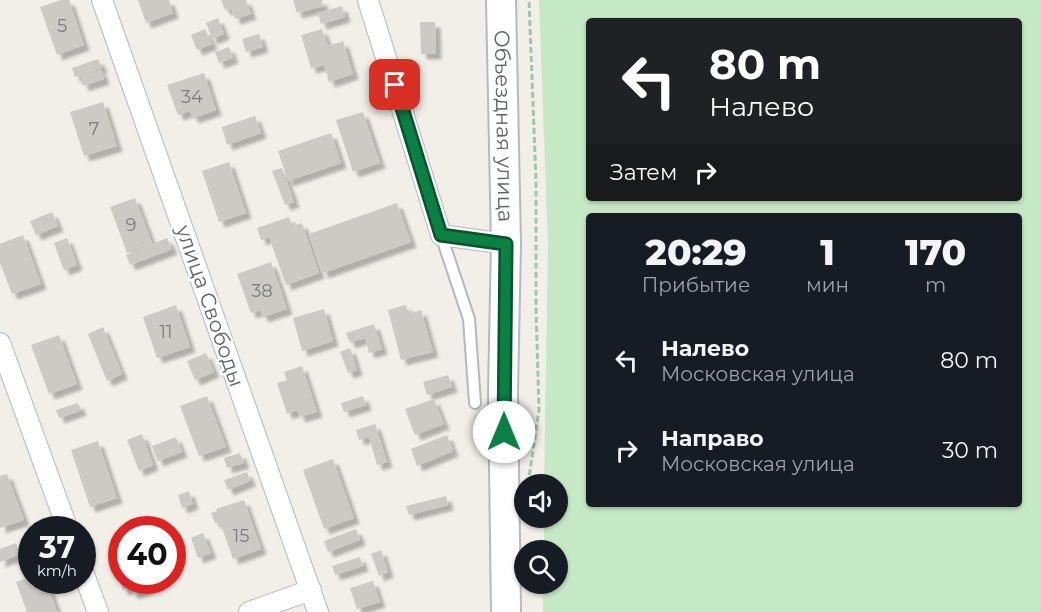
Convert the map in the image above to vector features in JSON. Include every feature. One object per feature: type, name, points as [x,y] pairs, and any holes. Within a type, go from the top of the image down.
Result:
[{"type":"street","name":"улица Свободы","points":[[102,0],[318,612]]},
{"type":"street","points":[[368,0],[441,235],[506,244]]},
{"type":"street","name":"Объездная улица","points":[[501,0],[506,244],[503,392],[506,612]]},
{"type":"street","points":[[0,343],[63,516]]},
{"type":"street","points":[[249,612],[311,590]]},
{"type":"street","points":[[91,594],[98,612]]},
{"type":"lane","points":[[441,235],[469,319],[475,403]]},
{"type":"path","points":[[529,0],[536,181],[539,410],[529,474]]},
{"type":"green space","points":[[539,0],[1041,0],[1041,612],[543,612],[543,594],[568,594],[568,540],[544,540],[544,528],[568,528],[568,474],[544,474],[548,245]]},
{"type":"building","points":[[61,0],[69,0],[84,45],[57,55],[40,7]]},
{"type":"building","points":[[138,0],[169,0],[173,13],[146,23]]},
{"type":"building","points":[[221,0],[246,0],[251,14],[235,19],[231,8],[225,10]]},
{"type":"building","points":[[293,0],[322,0],[323,6],[297,13]]},
{"type":"building","points":[[342,6],[345,17],[321,24],[318,13]]},
{"type":"building","points":[[218,18],[224,34],[212,39],[206,23]]},
{"type":"building","points":[[420,22],[435,22],[436,54],[421,54]]},
{"type":"building","points":[[205,29],[212,44],[197,50],[191,35]]},
{"type":"building","points":[[322,29],[328,46],[343,41],[353,74],[329,82],[324,65],[311,68],[301,35]]},
{"type":"building","points":[[259,34],[263,47],[246,52],[242,39]]},
{"type":"building","points":[[229,47],[233,58],[219,63],[215,52]]},
{"type":"building","points":[[98,59],[102,68],[75,77],[72,68]]},
{"type":"building","points":[[101,70],[104,79],[83,86],[81,76]]},
{"type":"building","points":[[204,73],[216,110],[193,118],[190,111],[178,115],[167,85]]},
{"type":"building","points":[[103,102],[117,146],[84,156],[70,112]]},
{"type":"building","points":[[363,112],[380,163],[353,172],[336,120]]},
{"type":"building","points":[[255,116],[261,133],[227,145],[222,127]]},
{"type":"building","points":[[331,133],[341,163],[288,181],[278,151]]},
{"type":"building","points":[[229,162],[246,213],[219,222],[202,171]]},
{"type":"building","points":[[282,168],[294,202],[285,205],[272,171]]},
{"type":"building","points":[[135,198],[152,243],[127,253],[110,207]]},
{"type":"building","points":[[397,203],[411,242],[323,273],[309,234]]},
{"type":"building","points":[[52,212],[58,226],[36,235],[30,221]]},
{"type":"building","points":[[289,217],[292,226],[302,223],[319,273],[286,285],[269,237],[261,240],[257,228]]},
{"type":"building","points":[[23,235],[41,284],[12,294],[0,263],[0,244]]},
{"type":"building","points":[[67,238],[77,265],[64,270],[54,243]]},
{"type":"building","points":[[167,238],[172,249],[130,265],[126,255]]},
{"type":"building","points":[[271,262],[287,309],[263,317],[260,310],[251,313],[237,274]]},
{"type":"building","points":[[176,305],[190,347],[157,358],[143,317]]},
{"type":"building","points":[[406,305],[409,314],[421,310],[433,352],[401,360],[388,310]]},
{"type":"building","points":[[324,309],[333,341],[302,351],[293,318]]},
{"type":"building","points":[[374,324],[382,349],[369,353],[365,338],[350,343],[346,333]]},
{"type":"building","points":[[103,327],[122,374],[107,381],[88,334]]},
{"type":"building","points":[[59,335],[77,384],[49,394],[31,345]]},
{"type":"building","points":[[350,348],[357,370],[348,373],[340,352]]},
{"type":"building","points":[[206,353],[214,372],[195,380],[187,361]]},
{"type":"building","points":[[302,366],[317,412],[300,417],[297,410],[287,414],[277,383],[287,380],[284,372]]},
{"type":"building","points":[[448,375],[452,387],[427,395],[423,382]]},
{"type":"building","points":[[207,396],[226,447],[199,456],[180,406]]},
{"type":"building","points":[[363,396],[366,405],[344,412],[341,403]]},
{"type":"building","points":[[434,399],[444,424],[415,435],[405,409]]},
{"type":"building","points":[[78,403],[81,410],[59,418],[56,410]]},
{"type":"building","points":[[375,424],[387,462],[377,465],[369,437],[359,440],[356,430]]},
{"type":"building","points":[[142,434],[153,465],[139,471],[127,440]]},
{"type":"building","points":[[447,435],[453,451],[417,466],[411,449]]},
{"type":"building","points":[[176,437],[182,452],[158,461],[152,446]]},
{"type":"building","points":[[98,441],[117,498],[90,507],[71,450]]},
{"type":"building","points":[[240,453],[244,463],[227,468],[224,458]]},
{"type":"building","points":[[333,459],[354,518],[324,529],[303,470]]},
{"type":"building","points":[[247,472],[250,481],[228,490],[224,480]]},
{"type":"building","points":[[7,474],[23,516],[18,516],[18,522],[0,528],[0,476]]},
{"type":"building","points":[[189,491],[193,504],[182,508],[178,495]]},
{"type":"building","points":[[446,496],[448,505],[409,515],[406,506]]},
{"type":"building","points":[[244,500],[261,549],[233,559],[220,522],[215,523],[211,513],[217,511],[216,509]]},
{"type":"building","points":[[356,529],[360,540],[328,552],[324,541]]},
{"type":"building","points":[[203,533],[211,553],[198,558],[191,538]]},
{"type":"building","points":[[16,543],[18,555],[0,562],[0,549]]},
{"type":"building","points":[[381,550],[388,572],[379,576],[371,554]]},
{"type":"building","points":[[360,557],[363,566],[335,575],[332,566]]},
{"type":"building","points":[[373,581],[380,602],[357,609],[350,588]]},
{"type":"building","points":[[20,594],[51,594],[57,612],[27,612]]},
{"type":"route","points":[[395,85],[441,235],[506,244],[504,432]]}]
